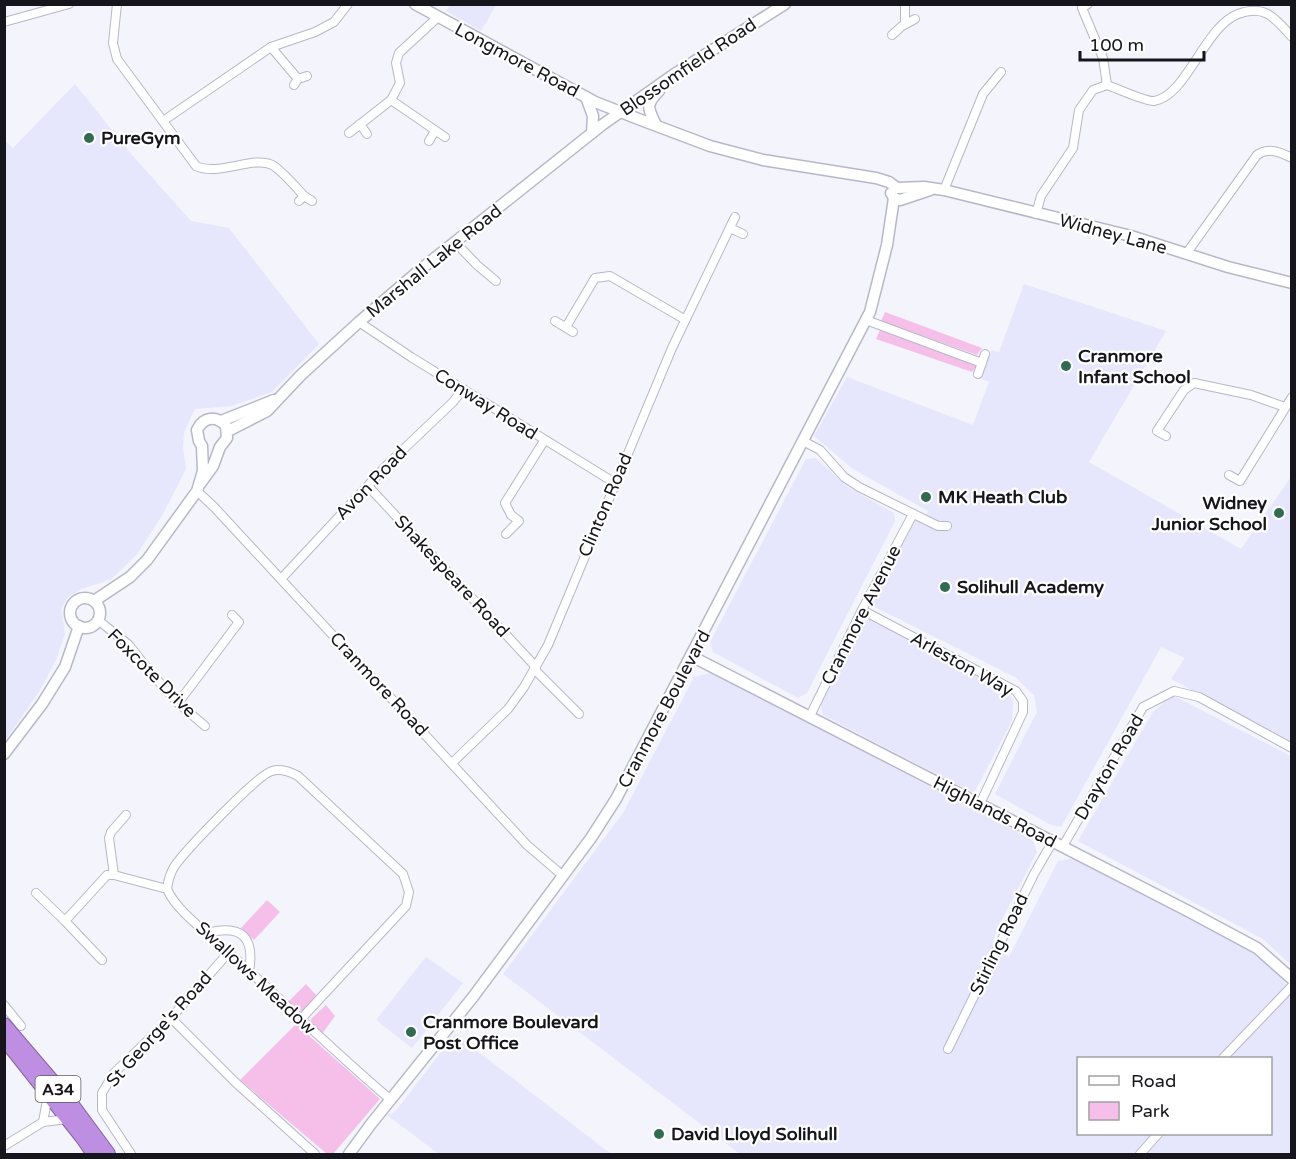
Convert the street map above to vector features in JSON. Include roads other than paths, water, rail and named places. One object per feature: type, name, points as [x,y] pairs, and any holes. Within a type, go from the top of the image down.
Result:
[{"type":"highway","name":"A34","points":[[4,1025],[69,1101],[108,1155]]},
{"type":"highway","name":"A34","points":[[4,1039],[94,1155]]},
{"type":"street","points":[[4,22],[69,4]]},
{"type":"street","points":[[117,4],[113,29],[114,52],[196,166],[204,170],[213,170],[264,162],[273,165],[302,198],[312,201]]},
{"type":"street","points":[[163,121],[271,47],[334,22],[348,4]]},
{"type":"street","name":"Longmore Road","points":[[415,4],[586,97],[620,112]]},
{"type":"street","name":"Blossomfield Road","points":[[592,133],[673,75],[785,4]]},
{"type":"street","points":[[905,4],[905,24]]},
{"type":"street","points":[[1088,4],[1082,8],[1103,58],[1107,85]]},
{"type":"street","points":[[1036,214],[1041,196],[1073,148],[1079,110],[1093,90],[1107,85],[1148,102],[1156,101],[1173,89],[1189,70],[1219,26],[1231,17],[1246,11],[1259,10],[1275,18],[1292,37]]},
{"type":"street","points":[[349,133],[391,100],[400,83],[396,63],[399,53],[438,17]]},
{"type":"street","points":[[892,35],[915,19]]},
{"type":"street","points":[[271,47],[296,82],[307,76]]},
{"type":"street","points":[[939,190],[983,94],[1001,72]]},
{"type":"street","points":[[656,125],[649,109],[650,100],[673,75]]},
{"type":"street","points":[[586,97],[593,116],[592,133]]},
{"type":"street","points":[[391,100],[445,137]]},
{"type":"street","name":"Widney Lane","points":[[620,112],[710,146],[763,159],[890,182],[899,195],[924,187],[939,190],[1131,236],[1186,254],[1292,283]]},
{"type":"street","points":[[360,124],[367,134]]},
{"type":"street","points":[[429,141],[435,131]]},
{"type":"street","name":"Marshall Lake Road","points":[[228,432],[267,411],[359,322],[592,133]]},
{"type":"street","points":[[1186,254],[1257,156],[1270,151],[1292,158]]},
{"type":"street","name":"Cranmore Boulevard","points":[[349,1155],[473,997],[591,838],[616,799],[866,320],[899,195]]},
{"type":"street","name":"Clinton Road","points":[[452,763],[508,709],[535,668],[559,621],[593,532],[684,319],[735,217]]},
{"type":"street","points":[[730,228],[743,234]]},
{"type":"street","points":[[455,242],[496,281]]},
{"type":"street","points":[[555,321],[570,330],[595,279],[603,276],[610,276],[684,319]]},
{"type":"street","points":[[866,320],[982,363]]},
{"type":"street","name":"Conway Road","points":[[359,322],[544,441],[615,483]]},
{"type":"street","points":[[978,374],[985,354]]},
{"type":"street","points":[[1166,436],[1157,431],[1184,390],[1194,383],[1251,395],[1285,407]]},
{"type":"street","name":"Avon Road","points":[[281,579],[388,464],[453,402],[463,389]]},
{"type":"street","name":"Marshall Lake Road","points":[[199,487],[203,471],[202,446],[197,436],[203,421],[212,418],[221,421],[282,396]]},
{"type":"street","points":[[1230,475],[1240,481],[1292,397]]},
{"type":"street","points":[[202,446],[211,449],[225,443],[228,432],[221,421]]},
{"type":"street","points":[[506,534],[519,521],[511,514],[505,503],[544,441]]},
{"type":"street","points":[[803,441],[820,450],[844,477],[859,487],[938,526],[947,526]]},
{"type":"street","points":[[94,601],[130,577],[147,560],[213,466],[220,447]]},
{"type":"street","name":"Shakespeare Road","points":[[368,486],[476,599],[535,668],[579,714]]},
{"type":"street","name":"Cranmore Road","points":[[199,487],[215,508],[527,845],[562,875]]},
{"type":"street","name":"Cranmore Avenue","points":[[810,716],[862,610],[913,514]]},
{"type":"street","points":[[84,598],[94,601],[100,610],[98,621],[87,627],[79,626],[72,618],[72,605],[84,598]]},
{"type":"street","name":"Arleston Way","points":[[862,610],[1016,691],[1023,701],[1023,712],[980,804]]},
{"type":"street","points":[[178,703],[239,622],[232,615]]},
{"type":"street","name":"Foxcote Drive","points":[[98,621],[129,645],[178,703],[205,726]]},
{"type":"street","points":[[4,754],[42,704],[65,667],[79,626]]},
{"type":"street","name":"Highlands Road","points":[[691,656],[1058,843],[1257,948],[1292,980]]},
{"type":"street","name":"Drayton Road","points":[[1058,843],[1143,707],[1174,691],[1199,697],[1292,748]]},
{"type":"street","points":[[65,921],[107,875],[166,889],[175,866],[262,775],[279,770],[291,772],[403,874],[409,892],[406,906],[300,1020]]},
{"type":"street","points":[[114,875],[109,838],[111,832],[126,815]]},
{"type":"street","name":"Stirling Road","points":[[948,1049],[1034,874],[1058,843]]},
{"type":"street","name":"Swallows Meadow","points":[[166,889],[170,898],[207,933],[390,1100]]},
{"type":"street","points":[[36,893],[102,960]]},
{"type":"street","points":[[207,933],[222,929],[239,933],[247,940],[251,949],[249,972]]},
{"type":"street","name":"St George's Road","points":[[129,1154],[102,1110],[102,1092],[114,1073],[171,1018],[229,952]]},
{"type":"street","points":[[1225,1057],[1292,986]]},
{"type":"street","points":[[4,1005],[21,1026]]},
{"type":"street","points":[[171,1018],[235,1082],[315,1155]]},
{"type":"street","points":[[43,1122],[48,1095]]},
{"type":"street","points":[[4,1146],[43,1122],[67,1119]]},
{"type":"street","points":[[1140,1155],[1157,1135]]},
{"type":"place","name":"PureGym","points":[[89,138]]},
{"type":"place","name":"Cranmore Infant School","points":[[1066,366]]},
{"type":"place","name":"MK Heath Club","points":[[926,497]]},
{"type":"place","name":"Widney Junior School","points":[[1279,513]]},
{"type":"place","name":"Solihull Academy","points":[[945,587]]},
{"type":"place","name":"Cranmore Boulevard Post Office","points":[[411,1032]]},
{"type":"place","name":"David Lloyd Solihull","points":[[659,1134]]}]
